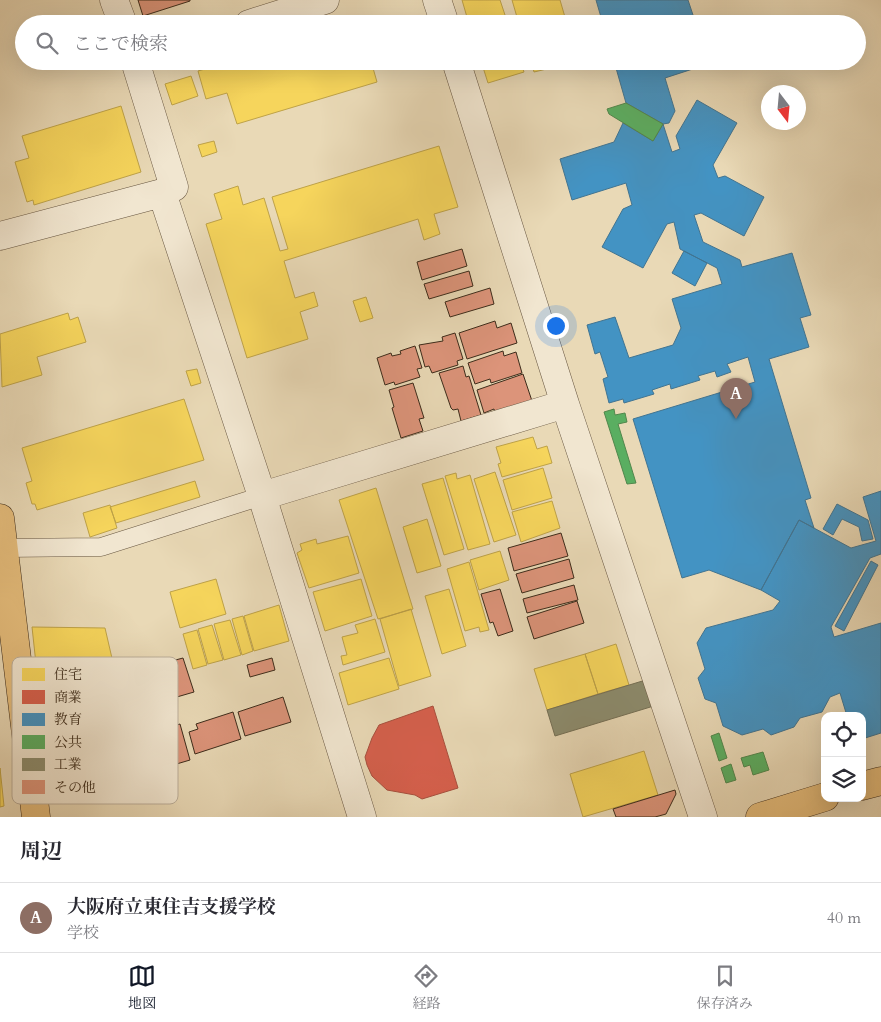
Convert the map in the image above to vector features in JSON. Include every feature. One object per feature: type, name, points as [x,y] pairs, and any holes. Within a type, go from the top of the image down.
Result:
[{"type":"main road","points":[[0,518],[17,657]]},
{"type":"main road","points":[[866,785],[881,780]]},
{"type":"main road","points":[[760,817],[821,799]]},
{"type":"main road","points":[[34,804],[36,817]]},
{"type":"street","points":[[114,0],[120,15]]},
{"type":"street","points":[[277,15],[326,0]]},
{"type":"street","points":[[437,0],[442,15]]},
{"type":"street","points":[[0,236],[162,192],[174,187],[138,70]]},
{"type":"street","points":[[459,70],[565,404],[704,817]]},
{"type":"street","points":[[162,192],[262,496],[362,817]]},
{"type":"street","points":[[262,496],[565,404]]},
{"type":"lane","points":[[4,548],[100,547],[262,496]]},
{"type":"building: 住宅","points":[[462,0],[500,0],[505,15],[466,15]]},
{"type":"building: 住宅","points":[[512,0],[560,0],[564,15],[516,15]]},
{"type":"building: 住宅","points":[[374,70],[377,82],[237,124],[227,93],[206,99],[198,71]]},
{"type":"building: 住宅","points":[[484,70],[523,70],[524,72],[488,83]]},
{"type":"building: 住宅","points":[[191,76],[198,96],[172,105],[165,84]]},
{"type":"building: 住宅","points":[[121,106],[141,172],[34,205],[33,200],[27,202],[15,162],[29,158],[22,136]]},
{"type":"building: 住宅","points":[[214,141],[217,152],[202,157],[198,145]]},
{"type":"building: 住宅","points":[[439,146],[458,207],[434,214],[440,234],[424,240],[418,219],[284,261],[295,298],[314,292],[318,306],[300,312],[308,339],[247,358],[206,224],[222,219],[214,194],[238,186],[243,205],[264,198],[280,251],[288,249],[272,197]]},
{"type":"building: 住宅","points":[[366,297],[373,318],[360,322],[353,301]]},
{"type":"building: 住宅","points":[[68,313],[70,320],[78,317],[86,342],[37,357],[42,375],[2,387],[0,334]]},
{"type":"building: 住宅","points":[[197,369],[201,383],[191,386],[186,371]]},
{"type":"building: 住宅","points":[[184,399],[204,460],[37,510],[35,504],[32,504],[26,483],[32,481],[22,448]]},
{"type":"building: 住宅","points":[[533,437],[537,449],[547,446],[552,463],[502,477],[498,464],[501,463],[496,447]]},
{"type":"building: 住宅","points":[[543,468],[552,498],[512,510],[503,480]]},
{"type":"building: 住宅","points":[[495,472],[516,535],[494,542],[474,479]]},
{"type":"building: 住宅","points":[[456,473],[457,479],[470,475],[490,544],[468,550],[445,476]]},
{"type":"building: 住宅","points":[[443,478],[464,549],[444,555],[422,484]]},
{"type":"building: 住宅","points":[[195,481],[200,497],[116,523],[110,507]]},
{"type":"building: 住宅","points":[[376,488],[413,609],[378,619],[339,500]]},
{"type":"building: 住宅","points":[[552,501],[560,528],[521,542],[512,512]]},
{"type":"building: 住宅","points":[[110,505],[117,528],[90,537],[83,513]]},
{"type":"building: 住宅","points":[[427,519],[441,566],[417,573],[403,527]]},
{"type":"building: 住宅","points":[[348,536],[359,573],[309,588],[297,553],[302,550],[300,544],[316,539],[317,544]]},
{"type":"building: 住宅","points":[[500,551],[509,580],[479,590],[470,560]]},
{"type":"building: 住宅","points":[[469,562],[489,630],[480,632],[479,627],[465,631],[447,569]]},
{"type":"building: 住宅","points":[[216,579],[226,614],[180,628],[170,592]]},
{"type":"building: 住宅","points":[[361,579],[372,616],[325,631],[313,592]]},
{"type":"building: 住宅","points":[[449,589],[466,646],[442,654],[425,596]]},
{"type":"building: 住宅","points":[[279,605],[289,641],[254,651],[244,616]]},
{"type":"building: 住宅","points":[[411,609],[431,676],[399,686],[380,619]]},
{"type":"building: 住宅","points":[[243,616],[253,651],[242,655],[232,619]]},
{"type":"building: 住宅","points":[[375,619],[385,652],[343,665],[341,656],[347,655],[342,637],[358,633],[355,625]]},
{"type":"building: 住宅","points":[[230,620],[241,655],[224,660],[214,624]]},
{"type":"building: 住宅","points":[[212,625],[223,660],[208,664],[198,629]]},
{"type":"building: 住宅","points":[[32,627],[105,628],[112,657],[35,657]]},
{"type":"building: 住宅","points":[[197,630],[207,665],[193,669],[183,634]]},
{"type":"building: 住宅","points":[[616,644],[629,685],[598,694],[585,654]]},
{"type":"building: 住宅","points":[[585,654],[598,694],[547,710],[534,669]]},
{"type":"building: 住宅","points":[[389,658],[399,689],[348,705],[339,673]]},
{"type":"building: 住宅","points":[[644,751],[658,795],[583,817],[570,774]]},
{"type":"building: 住宅","points":[[0,768],[4,806],[0,807]]},
{"type":"building: 商業","points":[[433,706],[458,788],[422,799],[415,795],[387,790],[372,776],[365,757],[379,725]]},
{"type":"building: 教育","points":[[596,0],[688,0],[693,15],[600,15]]},
{"type":"building: 教育","points":[[617,70],[690,70],[665,78],[675,111],[669,123],[663,124],[626,103]]},
{"type":"building: 教育","points":[[697,100],[737,123],[713,165],[718,178],[725,176],[764,197],[744,236],[701,213],[694,215],[703,242],[740,260],[742,267],[792,253],[811,315],[800,318],[809,347],[769,359],[811,498],[805,500],[814,528],[799,520],[761,590],[709,570],[682,578],[633,419],[755,382],[748,357],[727,364],[731,372],[717,377],[715,371],[698,376],[700,380],[671,389],[670,384],[652,390],[654,394],[624,403],[623,399],[609,403],[603,379],[608,377],[600,352],[595,354],[587,325],[615,317],[629,358],[673,345],[681,328],[672,299],[722,284],[717,268],[680,249],[674,222],[667,224],[643,268],[602,247],[623,209],[632,205],[626,183],[572,200],[560,159],[614,142],[623,123],[653,141],[663,124],[672,152],[680,149],[676,136]]},
{"type":"building: 教育","points":[[684,251],[707,263],[695,286],[672,273]]},
{"type":"building: 教育","points":[[881,491],[881,554],[870,558],[831,627],[834,637],[881,623],[881,733],[866,738],[866,712],[846,712],[840,693],[830,697],[822,712],[800,718],[794,727],[771,735],[763,729],[742,735],[723,726],[716,703],[705,699],[698,678],[705,669],[697,643],[706,628],[773,610],[780,601],[761,590],[799,520],[851,548],[876,541],[863,497]]},
{"type":"building: 教育","points":[[837,504],[868,520],[873,539],[862,541],[859,527],[842,519],[833,535],[823,529]]},
{"type":"building: 教育","points":[[871,561],[878,565],[844,631],[835,626]]},
{"type":"building: 公共","points":[[626,103],[663,124],[653,141],[609,114],[607,109]]},
{"type":"building: 公共","points":[[614,409],[615,415],[625,413],[627,422],[618,424],[636,483],[627,484],[604,412]]},
{"type":"building: 公共","points":[[719,733],[727,758],[719,761],[711,736]]},
{"type":"building: 公共","points":[[763,752],[769,770],[753,775],[750,765],[744,767],[741,758]]},
{"type":"building: 公共","points":[[731,764],[736,780],[726,783],[721,768]]},
{"type":"building: 工業","points":[[649,679],[657,705],[555,736],[547,710]]},
{"type":"building: その他","points":[[138,0],[190,0],[146,15],[143,15]]},
{"type":"building: その他","points":[[462,249],[467,266],[422,280],[417,262]]},
{"type":"building: その他","points":[[469,271],[473,286],[429,299],[424,284]]},
{"type":"building: その他","points":[[490,288],[494,304],[450,317],[445,302]]},
{"type":"building: その他","points":[[495,321],[497,328],[511,323],[517,343],[467,359],[459,333]]},
{"type":"building: その他","points":[[455,333],[463,359],[457,361],[458,365],[432,373],[429,366],[425,367],[419,345],[443,341],[442,337]]},
{"type":"building: その他","points":[[415,346],[422,368],[417,369],[420,377],[395,385],[394,382],[385,385],[377,358],[391,353],[392,356],[401,354],[400,351]]},
{"type":"building: その他","points":[[503,351],[504,356],[516,352],[522,373],[491,383],[490,379],[475,384],[468,363]]},
{"type":"building: その他","points":[[463,366],[466,377],[469,376],[481,415],[461,421],[458,409],[453,410],[451,408],[439,373]]},
{"type":"building: その他","points":[[523,374],[532,401],[495,413],[494,409],[484,413],[477,390]]},
{"type":"building: その他","points":[[413,383],[424,418],[419,419],[423,431],[401,438],[389,390]]},
{"type":"building: その他","points":[[561,533],[568,556],[514,571],[508,548]]},
{"type":"building: その他","points":[[569,559],[574,578],[522,593],[516,574]]},
{"type":"building: その他","points":[[574,585],[578,600],[527,613],[523,599]]},
{"type":"building: その他","points":[[500,589],[513,631],[498,636],[493,622],[490,623],[481,594]]},
{"type":"building: その他","points":[[577,601],[584,623],[534,639],[527,617]]},
{"type":"building: その他","points":[[183,658],[194,692],[178,697],[178,659]]},
{"type":"building: その他","points":[[272,658],[275,670],[250,677],[247,665]]},
{"type":"building: その他","points":[[283,697],[291,722],[245,736],[238,712]]},
{"type":"building: その他","points":[[233,712],[241,739],[195,754],[189,732],[198,729],[196,724]]},
{"type":"building: その他","points":[[180,724],[190,760],[178,764],[178,725]]},
{"type":"building: その他","points":[[675,790],[676,794],[666,814],[655,817],[616,817],[613,809]]},
{"type":"place","name":"大阪府立東住吉支援学校","points":[[736,419]]}]
